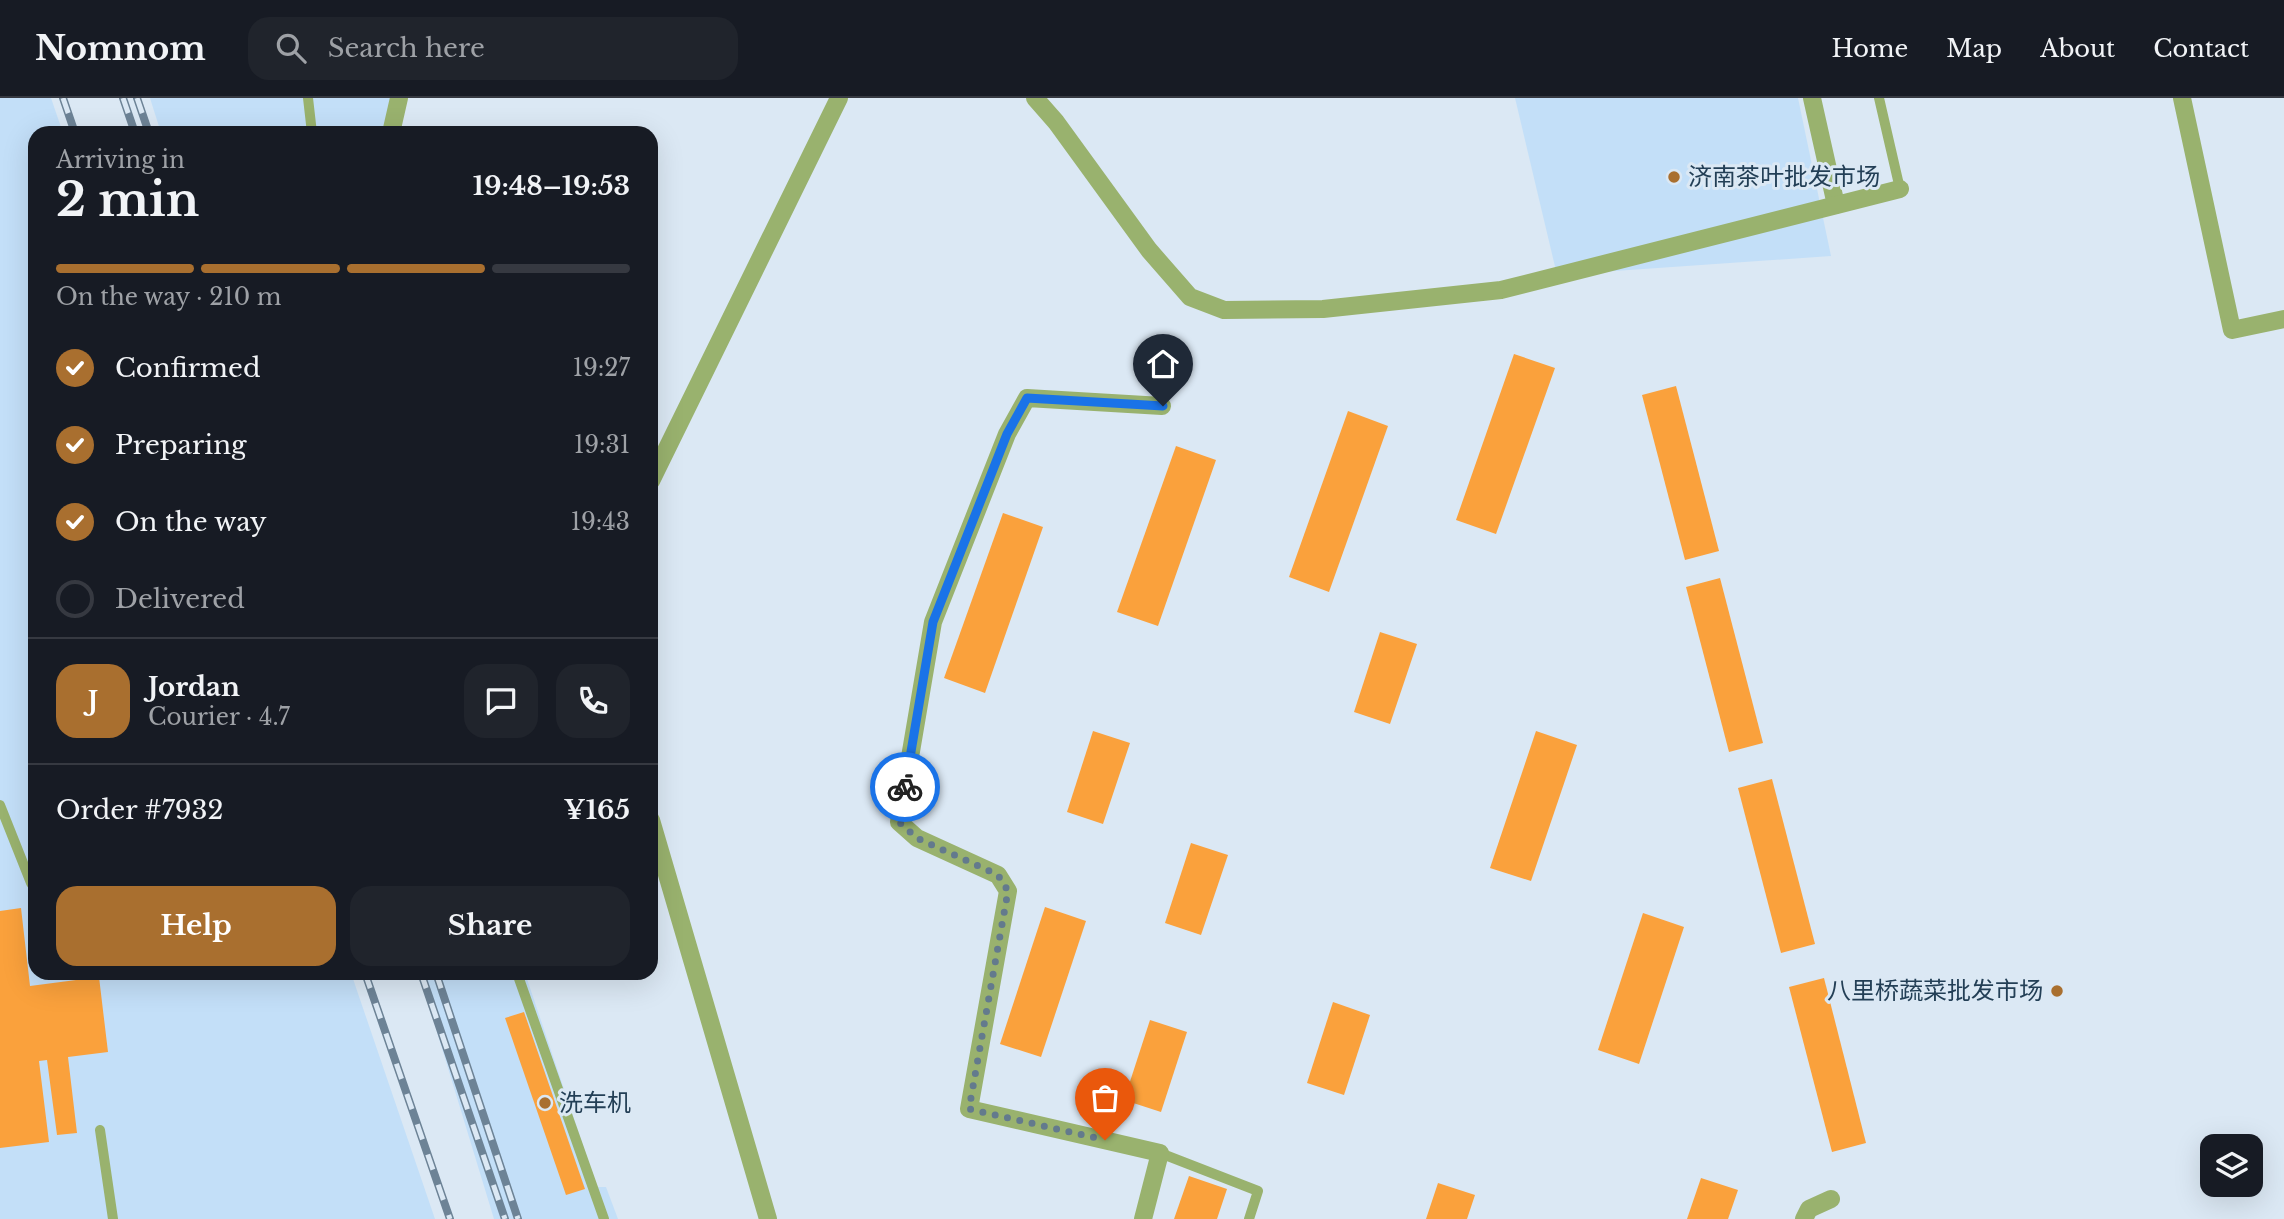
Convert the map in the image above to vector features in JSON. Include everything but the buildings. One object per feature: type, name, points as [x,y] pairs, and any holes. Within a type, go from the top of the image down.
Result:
[{"type":"street","points":[[393,126],[399,98]]},
{"type":"street","points":[[658,467],[839,98]]},
{"type":"street","points":[[1035,98],[1056,122],[1149,250],[1190,297],[1224,310],[1323,310],[1501,290],[1900,189]]},
{"type":"street","points":[[1812,98],[1836,205]]},
{"type":"street","points":[[2182,98],[2231,330],[2284,319]]},
{"type":"street","points":[[1143,1219],[1160,1153],[969,1109],[1008,891],[998,875],[917,838],[899,822],[933,622],[1007,434],[1027,398],[1163,406]]},
{"type":"street","points":[[658,844],[768,1219]]},
{"type":"street","points":[[1804,1219],[1809,1209],[1831,1199]]},
{"type":"lane","points":[[309,98],[311,126]]},
{"type":"lane","points":[[1879,98],[1900,189]]},
{"type":"lane","points":[[0,805],[28,872]]},
{"type":"lane","points":[[519,980],[604,1219]]},
{"type":"lane","points":[[100,1130],[113,1219]]},
{"type":"lane","points":[[1160,1153],[1258,1191],[1249,1219]]},
{"type":"shaded area","points":[[0,98],[51,98],[61,126],[28,126],[28,980],[353,980],[435,1219],[0,1219]]},
{"type":"shaded area","points":[[150,98],[393,98],[387,126],[159,126]]},
{"type":"shaded area","name":"济南茶叶批发市场","points":[[1515,98],[1798,98],[1831,256],[1557,275]]},
{"type":"shaded area","points":[[421,980],[527,980],[597,1187],[606,1187],[618,1219],[494,1219]]},
{"type":"railway","points":[[63,98],[73,126]]},
{"type":"railway","points":[[123,98],[133,126]]},
{"type":"railway","points":[[137,98],[147,126]]},
{"type":"railway","points":[[367,980],[450,1219]]},
{"type":"railway","points":[[423,980],[505,1219]]},
{"type":"railway","points":[[438,980],[518,1219]]},
{"type":"way so far","points":[[905,787],[899,822],[917,838],[998,875],[1008,891],[969,1109],[1105,1140]]},
{"type":"place","name":"济南茶叶批发市场","points":[[1674,177]]},
{"type":"place","name":"八里桥蔬菜批发市场","points":[[2057,991]]},
{"type":"place","name":"洗车机","points":[[545,1103]]},
{"type":"route","points":[[905,787],[933,622],[1007,434],[1027,398],[1163,406]]}]
